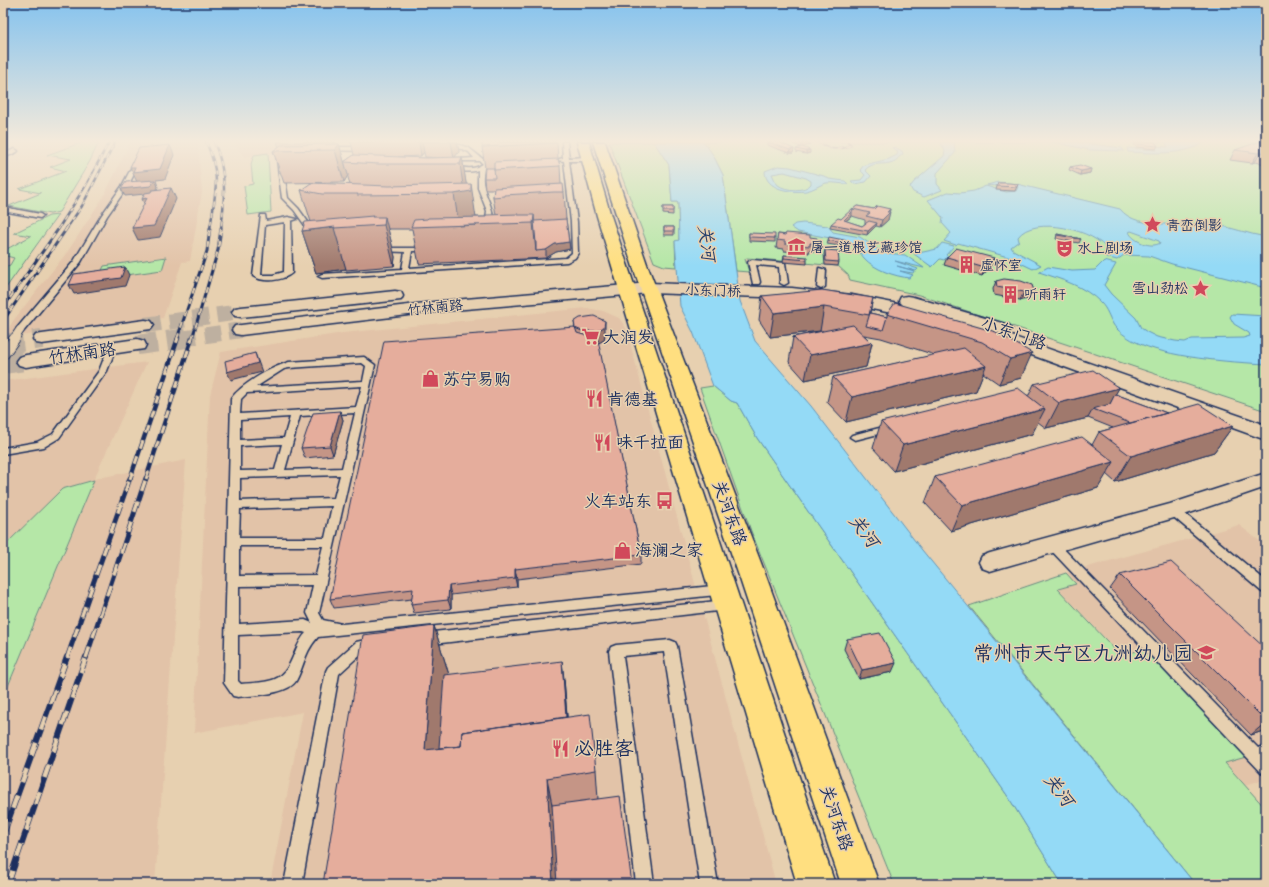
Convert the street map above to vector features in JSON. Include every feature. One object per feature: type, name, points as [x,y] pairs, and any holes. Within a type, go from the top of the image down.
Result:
[{"type":"main road","name":"关河东路","points":[[594,183],[604,216],[648,283],[724,597],[816,884]]},
{"type":"main road","name":"关河东路","points":[[611,183],[621,215],[648,283],[860,884]]},
{"type":"main road","name":"小东门路","points":[[754,285],[822,278],[853,290],[913,302],[994,326],[1266,422]]},
{"type":"main road","name":"小东门桥","points":[[648,283],[754,285]]},
{"type":"main road","name":"竹林南路","points":[[241,312],[431,293],[648,283]]},
{"type":"main road","name":"竹林南路","points":[[242,330],[648,283]]},
{"type":"main road","name":"小东门路","points":[[754,285],[792,293],[845,299],[910,310],[986,332],[1097,377],[1266,433]]},
{"type":"main road","name":"竹林南路","points":[[42,339],[145,325]]},
{"type":"main road","name":"竹林南路","points":[[26,361],[137,345]]},
{"type":"street","points":[[990,562],[1174,511],[1266,480]]},
{"type":"lane","points":[[3,355],[20,330],[77,262],[104,216],[126,183]]},
{"type":"lane","points":[[283,183],[285,198],[296,209],[310,231],[320,238]]},
{"type":"lane","points":[[480,183],[484,196],[490,206],[488,227],[483,231]]},
{"type":"lane","points":[[322,276],[567,260],[573,257],[575,253],[574,222],[569,183]]},
{"type":"lane","points":[[3,209],[40,216]]},
{"type":"lane","points":[[288,220],[288,273],[283,276],[264,278],[257,276],[263,219],[288,220],[302,218]]},
{"type":"lane","points":[[372,250],[436,248]]},
{"type":"lane","points":[[405,270],[409,250]]},
{"type":"lane","points":[[3,451],[40,445],[56,436],[103,371],[112,348]]},
{"type":"lane","points":[[316,632],[304,644],[290,678],[277,686],[238,691],[231,682],[236,399],[246,390],[281,367],[290,365],[364,360],[371,365],[313,613],[319,625],[341,629]]},
{"type":"lane","points":[[246,390],[367,383]]},
{"type":"lane","points":[[235,416],[361,410]]},
{"type":"lane","points":[[278,473],[296,414]]},
{"type":"lane","points":[[854,437],[900,426]]},
{"type":"lane","points":[[235,444],[288,441]]},
{"type":"lane","points":[[235,475],[347,470]]},
{"type":"lane","points":[[234,505],[340,502]]},
{"type":"lane","points":[[1174,511],[1266,588]]},
{"type":"lane","points":[[234,542],[330,542]]},
{"type":"lane","points":[[1052,544],[1261,754],[1266,767]]},
{"type":"lane","points":[[233,581],[321,580]]},
{"type":"lane","points":[[232,630],[305,626],[316,632],[724,597]]},
{"type":"lane","points":[[407,640],[724,597]]},
{"type":"lane","points":[[293,884],[333,671],[361,646],[384,643]]},
{"type":"lane","points":[[645,884],[616,651],[670,646],[709,884]]},
{"type":"shaded area","points":[[110,183],[201,183],[202,192],[190,261],[182,262],[163,318],[3,338],[13,321],[68,251],[105,194]]},
{"type":"shaded area","points":[[587,308],[603,311],[619,318],[626,328],[776,884],[270,884],[303,712],[194,733],[210,395],[221,352],[343,333]]},
{"type":"shaded area","points":[[147,362],[94,479],[186,460],[155,884],[3,884],[3,698],[94,480],[62,489],[3,547],[3,381]]},
{"type":"shaded area","name":"常州市天宁区九洲幼儿园","points":[[1239,525],[1266,546],[1266,779],[1245,785],[1225,762],[1246,757],[1143,649],[1122,656],[1058,588],[1076,584],[1066,573]]},
{"type":"green space","points":[[34,183],[76,183],[59,212],[50,214],[9,206],[41,193],[19,189]]},
{"type":"green space","points":[[270,183],[271,212],[248,215],[244,186]]},
{"type":"green space","points":[[625,183],[670,183],[672,202],[678,202],[679,241],[675,241],[676,267],[664,266],[654,262]]},
{"type":"green space","points":[[724,183],[1266,183],[1266,411],[919,295],[850,280],[848,275],[838,266],[747,258],[745,259],[749,272],[736,271]]},
{"type":"green space","points":[[58,215],[3,292],[3,268],[10,265],[14,258],[3,255],[3,251],[31,236],[14,233],[49,216]]},
{"type":"green space","points":[[166,257],[162,270],[98,279],[104,266]]},
{"type":"green space","points":[[713,386],[731,401],[737,403],[757,438],[1009,798],[1062,884],[894,884],[751,531],[700,388]]},
{"type":"green space","points":[[94,480],[3,698],[3,547],[62,489]]},
{"type":"green space","points":[[1066,573],[1076,584],[1058,589],[1121,656],[1143,649],[1246,757],[1225,763],[1266,809],[1266,884],[1195,884],[969,606]]},
{"type":"water","name":"关河","points":[[670,183],[724,183],[740,301],[755,341],[811,406],[922,550],[1195,884],[1062,884],[1009,798],[757,438],[737,403],[731,401],[713,386],[693,332],[680,306],[675,241],[679,240],[678,202],[672,202]]},
{"type":"water","points":[[771,183],[777,183],[781,187],[795,190],[808,187],[811,183],[825,183],[806,191],[787,191]]},
{"type":"water","points":[[913,183],[937,183],[942,190],[924,197],[913,192],[910,187]]},
{"type":"water","points":[[993,183],[1017,184],[1120,209],[1128,216],[1138,221],[1163,224],[1212,224],[1266,237],[1266,288],[1172,264],[1149,256],[1124,255],[1117,260],[1106,257],[1108,251],[1102,243],[1079,232],[1064,228],[1050,226],[1037,227],[1026,230],[1018,237],[1019,241],[1011,247],[1013,250],[1041,265],[1033,269],[1008,257],[958,243],[956,245],[944,241],[951,233],[942,223],[943,218],[928,200],[948,192],[960,193],[974,191],[986,186],[1006,192],[1016,191],[1018,187],[987,185]],"holes":[[[1131,231],[1159,241],[1160,243],[1156,245],[1147,245],[1138,241],[1129,232]]]},
{"type":"water","points":[[803,223],[828,226],[833,232],[860,237],[877,249],[887,253],[905,255],[924,268],[895,261],[918,269],[916,271],[897,266],[914,271],[913,273],[900,271],[913,275],[909,278],[885,272],[868,262],[850,243],[798,232],[791,227],[795,224]]},
{"type":"water","points":[[942,243],[954,246],[946,255],[948,256],[944,260],[940,259],[932,267],[914,254],[937,249]]},
{"type":"water","points":[[1104,261],[1116,264],[1104,285],[1111,294],[1136,318],[1141,328],[1157,337],[1185,342],[1192,339],[1243,338],[1250,336],[1249,333],[1234,324],[1230,317],[1232,314],[1266,316],[1266,364],[1198,358],[1147,347],[1131,340],[1119,331],[1113,324],[1103,305],[1088,292],[1055,277],[1039,272],[1048,267],[1072,271],[1095,270]]},
{"type":"building","points":[[125,183],[153,183],[151,186],[121,189]]},
{"type":"building","points":[[310,183],[389,186],[471,184],[471,191],[454,194],[357,195],[358,194],[322,194],[301,190]]},
{"type":"building","points":[[998,183],[1018,184],[1017,187],[997,186]]},
{"type":"building","points":[[563,184],[564,192],[504,195],[493,197],[494,188]]},
{"type":"building","points":[[171,188],[154,226],[132,228],[147,198],[142,199],[145,193],[151,192],[152,190]]},
{"type":"building","points":[[857,206],[874,209],[877,206],[890,209],[887,212],[890,212],[882,220],[866,216],[870,213],[853,209]]},
{"type":"building","points":[[663,207],[673,207],[673,211],[663,211]]},
{"type":"building","points":[[853,208],[852,212],[844,220],[862,226],[869,221],[877,223],[868,231],[831,224],[838,218],[841,219]]},
{"type":"building","points":[[486,215],[534,215],[533,223],[411,227],[414,220],[428,218],[486,217]]},
{"type":"building","points":[[373,216],[372,217],[385,217],[384,225],[334,228],[335,227],[302,231],[305,222]]},
{"type":"building","points":[[566,219],[569,242],[555,244],[546,250],[536,251],[534,221]]},
{"type":"building","points":[[664,227],[674,227],[674,231],[664,231]]},
{"type":"building","points":[[749,233],[775,234],[775,238],[749,237]]},
{"type":"building","points":[[786,233],[810,235],[810,237],[817,238],[817,244],[810,243],[810,246],[785,244],[785,241],[777,240],[778,234],[785,235]]},
{"type":"building","points":[[1057,234],[1081,239],[1057,235]]},
{"type":"building","points":[[829,237],[849,241],[847,244],[828,240]]},
{"type":"building","points":[[956,248],[994,258],[985,268],[947,257]]},
{"type":"building","points":[[825,250],[838,251],[839,262],[826,261]]},
{"type":"building","points":[[784,255],[807,257],[807,260],[784,258]]},
{"type":"building","points":[[125,267],[121,278],[69,285],[74,274]]},
{"type":"building","points":[[1004,279],[1021,281],[1032,285],[1034,291],[1024,292],[997,287],[996,281]]},
{"type":"building","points":[[822,290],[873,298],[869,315],[824,307],[774,313],[762,296]]},
{"type":"building","points":[[895,303],[996,332],[1032,353],[1010,359],[982,342],[887,314]]},
{"type":"building","points":[[870,313],[887,317],[883,330],[866,326]]},
{"type":"building","points":[[594,316],[605,321],[604,327],[597,331],[582,331],[575,328],[574,322],[580,318]]},
{"type":"building","points":[[853,325],[872,343],[810,355],[793,337]]},
{"type":"building","points":[[575,327],[577,333],[587,336],[597,335],[641,555],[515,569],[515,578],[449,586],[448,600],[411,604],[413,589],[330,599],[384,341]]},
{"type":"building","points":[[964,348],[986,366],[852,397],[833,377]]},
{"type":"building","points":[[255,353],[258,363],[227,372],[225,361]]},
{"type":"building","points":[[1093,370],[1119,388],[1059,403],[1034,384]]},
{"type":"building","points":[[1018,388],[1045,409],[903,445],[881,422]]},
{"type":"building","points":[[1115,394],[1167,413],[1130,423],[1093,409],[1110,404]]},
{"type":"building","points":[[1199,404],[1233,426],[1131,456],[1099,432]]},
{"type":"building","points":[[340,411],[330,446],[301,448],[313,413]]},
{"type":"building","points":[[1082,437],[1114,462],[962,505],[935,477]]},
{"type":"building","points":[[1171,562],[1266,649],[1266,721],[1120,575]]},
{"type":"building","points":[[434,626],[425,750],[461,746],[462,732],[590,714],[596,770],[547,778],[553,884],[323,884],[363,635]]},
{"type":"building","points":[[880,633],[896,663],[862,670],[847,639]]},
{"type":"building","points":[[562,661],[566,717],[462,732],[461,746],[439,748],[444,675]]},
{"type":"building","points":[[620,796],[632,884],[557,884],[552,805]]},
{"type":"tunnel","points":[[145,325],[241,312]]},
{"type":"tunnel","points":[[184,339],[241,330]]},
{"type":"tunnel","points":[[3,344],[42,339]]},
{"type":"tunnel","points":[[137,345],[184,339]]},
{"type":"tunnel","points":[[3,364],[26,361]]},
{"type":"railway","points":[[58,229],[87,183]]},
{"type":"railway","points":[[66,229],[82,206],[94,183]]},
{"type":"railway","points":[[210,229],[216,183]]},
{"type":"railway","points":[[221,229],[224,183]]},
{"type":"railway","points":[[3,308],[59,228]]},
{"type":"railway","points":[[3,321],[67,228]]},
{"type":"railway","points":[[177,339],[207,251],[210,228]]},
{"type":"railway","points":[[192,339],[218,250],[221,228]]},
{"type":"railway","points":[[130,479],[178,338]]},
{"type":"railway","points":[[146,479],[192,338]]},
{"type":"railway","points":[[67,658],[130,478]]},
{"type":"railway","points":[[86,658],[146,478]]},
{"type":"railway","points":[[3,835],[67,657]]},
{"type":"railway","points":[[8,884],[86,657]]},
{"type":"place","name":"青峦倒影","points":[[1153,225]]},
{"type":"place","name":"屠一道根艺藏珍馆","points":[[797,247]]},
{"type":"place","name":"水上剧场","points":[[1064,248]]},
{"type":"place","name":"虚怀室","points":[[967,265]]},
{"type":"place","name":"雪山劲松","points":[[1201,288]]},
{"type":"place","name":"听雨轩","points":[[1011,294]]},
{"type":"place","name":"大润发","points":[[590,337]]},
{"type":"place","name":"苏宁易购","points":[[430,379]]},
{"type":"place","name":"肯德基","points":[[594,399]]},
{"type":"place","name":"味千拉面","points":[[603,442]]},
{"type":"place","name":"火车站东","points":[[665,501]]},
{"type":"place","name":"海澜之家","points":[[622,550]]},
{"type":"place","name":"常州市天宁区九洲幼儿园","points":[[1206,653]]},
{"type":"place","name":"必胜客","points":[[561,748]]}]
